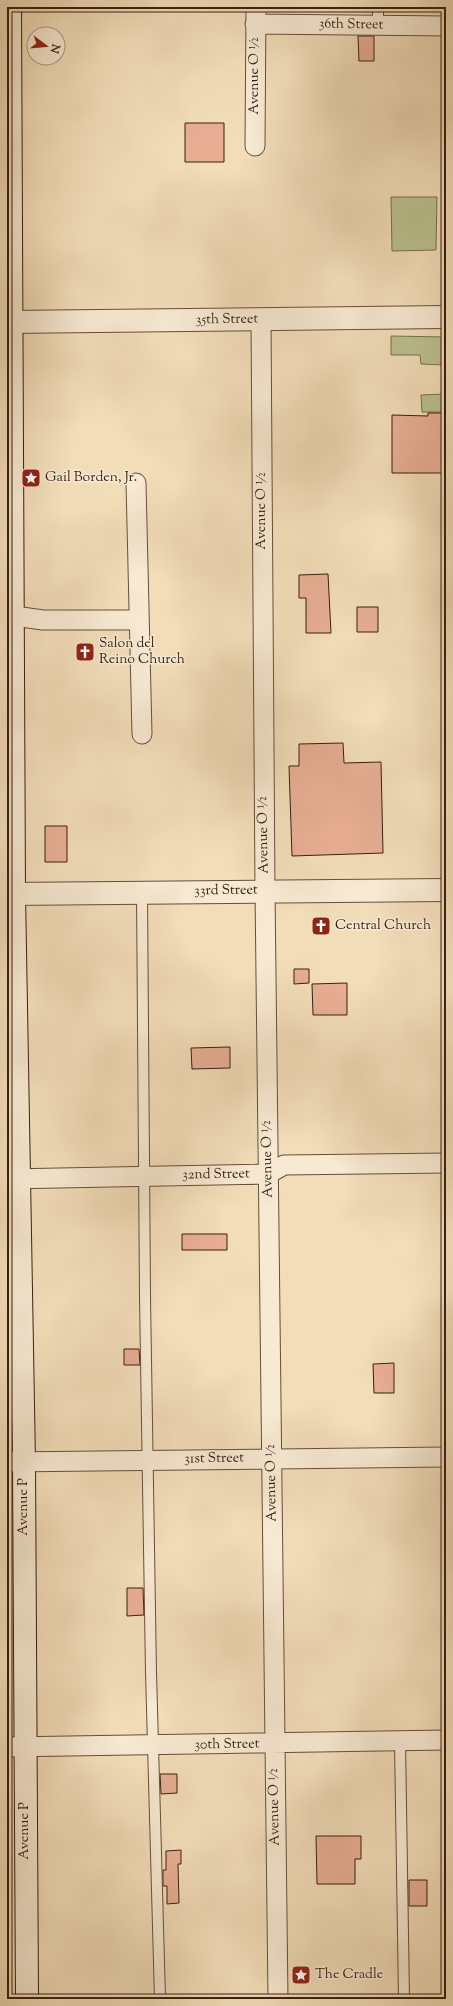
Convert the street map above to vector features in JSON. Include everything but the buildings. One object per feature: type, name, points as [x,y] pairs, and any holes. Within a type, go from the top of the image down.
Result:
[{"type":"main road","name":"Avenue P","points":[[10,7],[10,615],[16,1747],[27,1999]]},
{"type":"main road","name":"35th Street","points":[[10,322],[446,318]]},
{"type":"main road","name":"33rd Street","points":[[11,893],[265,890],[446,890]]},
{"type":"street","name":"36th Street","points":[[255,16],[378,26],[446,26]]},
{"type":"street","name":"Avenue O ½","points":[[255,16],[255,146]]},
{"type":"street","name":"Avenue O ½","points":[[261,320],[265,890],[278,1999]]},
{"type":"street","points":[[136,483],[142,734]]},
{"type":"street","points":[[10,615],[43,620],[139,620]]},
{"type":"street","name":"32nd Street","points":[[13,1179],[268,1174],[284,1165],[446,1163]]},
{"type":"street","name":"31st Street","points":[[15,1462],[446,1457]]},
{"type":"street","name":"30th Street","points":[[16,1747],[153,1746],[446,1740]]},
{"type":"lane","points":[[378,7],[378,26]]},
{"type":"lane","points":[[142,892],[147,1460],[160,1999]]},
{"type":"lane","points":[[400,1741],[404,1999]]},
{"type":"green space","points":[[391,197],[437,197],[436,250],[392,251]]},
{"type":"green space","points":[[391,336],[446,337],[446,412],[422,412],[421,395],[444,394],[444,365],[421,364],[420,355],[391,355]]},
{"type":"place","name":"Gail Borden, Jr.","points":[[31,478]]},
{"type":"place","name":"Salon del Reino Church","points":[[85,652]]},
{"type":"place","name":"Central Church","points":[[321,926]]},
{"type":"place","name":"The Cradle","points":[[301,1975]]}]
